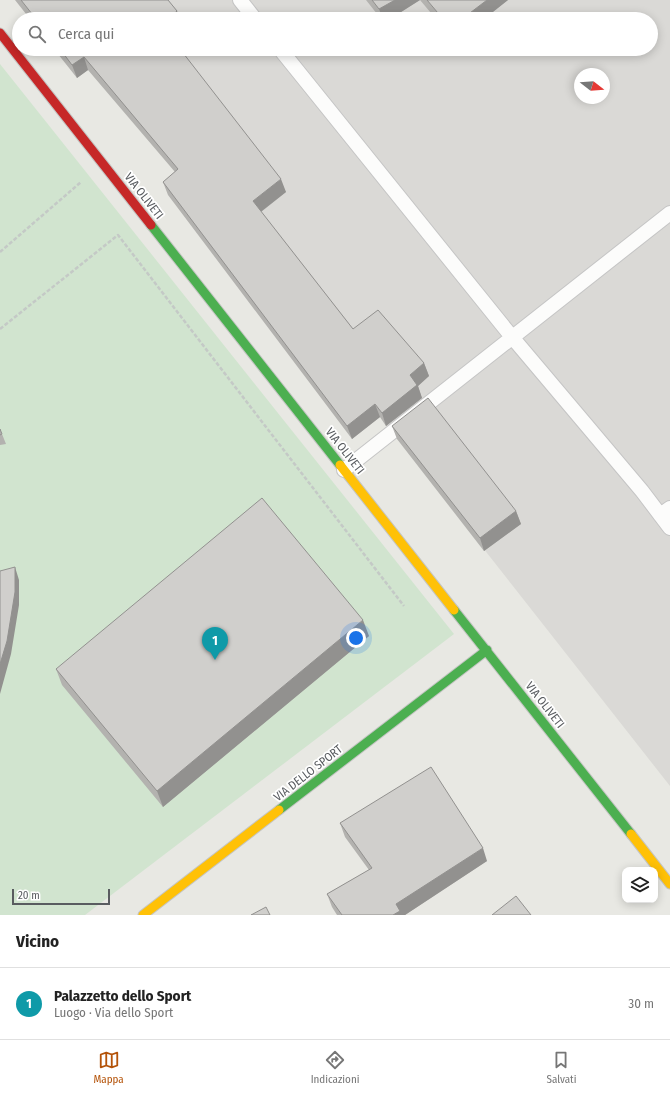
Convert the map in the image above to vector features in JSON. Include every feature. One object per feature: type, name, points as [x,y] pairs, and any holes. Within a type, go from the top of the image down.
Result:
[{"type":"main road","name":"VIA OLIVETI","points":[[0,33],[12,48]]},
{"type":"main road","name":"VIA OLIVETI","points":[[18,56],[670,884]]},
{"type":"main road","name":"VIA DELLO SPORT","points":[[145,914],[487,650]]},
{"type":"lane","points":[[240,0],[250,12]]},
{"type":"lane","points":[[286,56],[512,337],[642,491],[665,512],[670,528]]},
{"type":"lane","points":[[344,470],[670,213]]},
{"type":"path","points":[[0,252],[103,163]]},
{"type":"path","points":[[0,329],[118,235],[404,606]]},
{"type":"shaded area","points":[[52,0],[670,0],[670,786],[96,56],[658,56],[658,12],[61,12]]},
{"type":"green space","points":[[0,64],[454,634],[85,915],[0,915]]},
{"type":"building","points":[[21,0],[168,0],[177,11],[176,12],[30,12]]},
{"type":"building","points":[[372,0],[395,0],[379,9]]},
{"type":"building","points":[[427,0],[487,0],[471,12],[437,12]]},
{"type":"building","points":[[65,56],[185,56],[281,179],[253,201],[353,329],[378,310],[424,363],[410,375],[417,385],[382,413],[375,404],[347,426],[163,182],[178,169],[84,57],[72,65]]},
{"type":"building","points":[[428,398],[516,511],[480,538],[392,426]]},
{"type":"building","points":[[262,498],[363,620],[157,791],[56,669]]},
{"type":"building","points":[[15,567],[15,592],[7,641],[0,664],[0,571]]},
{"type":"building","points":[[431,767],[483,848],[396,904],[400,911],[393,915],[342,915],[327,894],[372,868],[340,823]]},
{"type":"building","points":[[516,896],[531,915],[492,915]]},
{"type":"building","points":[[266,907],[270,915],[251,915]]},
{"type":"traffic: fast","points":[[151,225],[340,465]]},
{"type":"traffic: fast","points":[[454,610],[631,834]]},
{"type":"traffic: fast","points":[[279,810],[487,650]]},
{"type":"traffic: slow","points":[[340,465],[454,610]]},
{"type":"traffic: slow","points":[[143,915],[279,810]]},
{"type":"traffic: slow","points":[[631,834],[670,884]]},
{"type":"traffic: jam","points":[[0,33],[12,48]]},
{"type":"traffic: jam","points":[[18,56],[151,225]]},
{"type":"place","name":"Palazzetto dello Sport","points":[[215,660]]}]
